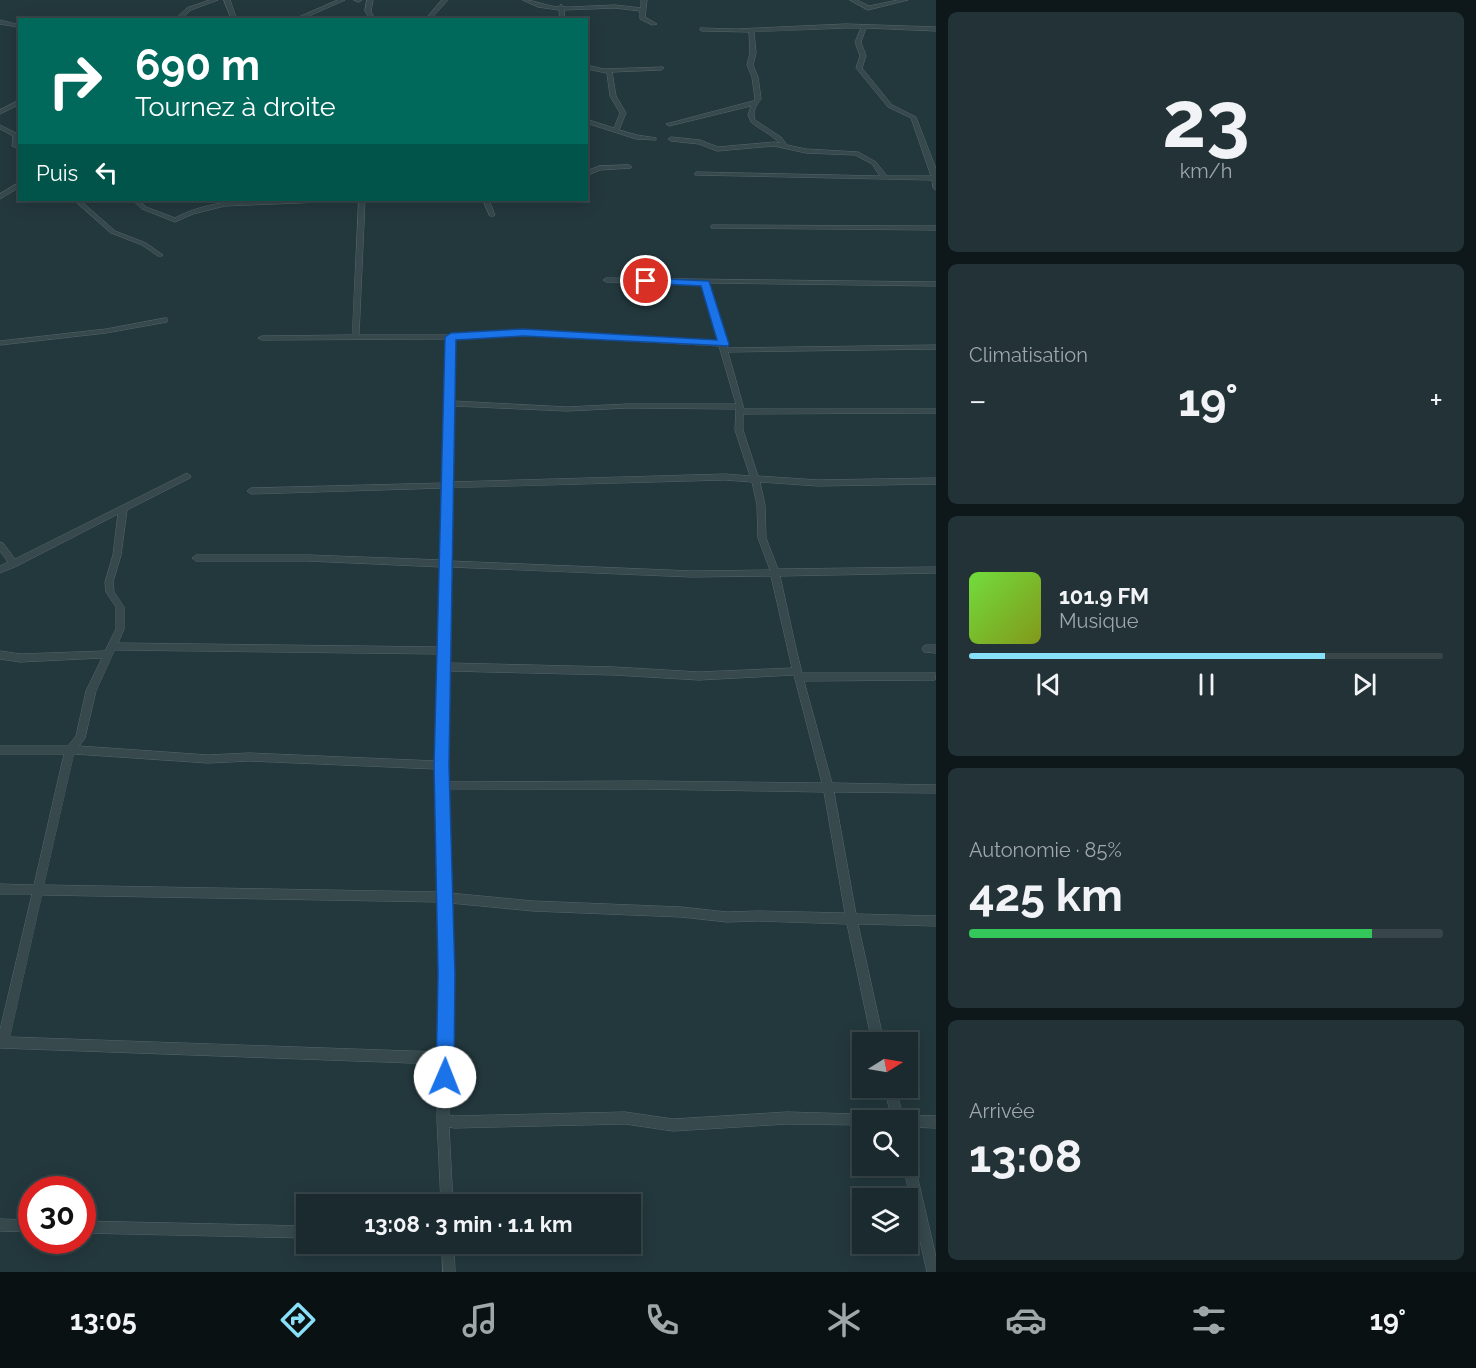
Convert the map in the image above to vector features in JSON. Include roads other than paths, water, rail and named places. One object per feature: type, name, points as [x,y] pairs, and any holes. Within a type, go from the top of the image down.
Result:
[{"type":"street","points":[[187,0],[196,6]]},
{"type":"street","points":[[179,18],[196,6],[215,0]]},
{"type":"street","points":[[227,0],[234,18]]},
{"type":"street","points":[[299,18],[342,0]]},
{"type":"street","points":[[370,0],[368,11],[372,18]]},
{"type":"street","points":[[429,18],[445,0]]},
{"type":"street","points":[[526,0],[537,4],[561,6],[625,4],[643,10]]},
{"type":"street","points":[[645,0],[642,18],[654,24]]},
{"type":"street","points":[[854,0],[868,8],[905,0]]},
{"type":"street","points":[[561,6],[562,18]]},
{"type":"street","points":[[0,22],[17,25]]},
{"type":"street","points":[[702,29],[864,27],[936,29]]},
{"type":"street","points":[[864,27],[858,42],[863,56],[859,68],[890,106],[913,117],[934,172],[936,188]]},
{"type":"street","points":[[751,30],[753,53],[750,65],[755,77],[758,99],[749,112],[752,120],[784,145]]},
{"type":"street","points":[[588,67],[609,71],[661,68]]},
{"type":"street","points":[[609,71],[613,96],[623,113],[616,130]]},
{"type":"street","points":[[0,112],[18,103]]},
{"type":"street","points":[[669,124],[754,103]]},
{"type":"street","points":[[588,122],[636,137],[654,139]]},
{"type":"street","points":[[0,127],[16,135],[14,145],[18,146]]},
{"type":"street","points":[[672,139],[700,142],[717,149],[784,145],[806,151],[860,154],[874,163],[885,178]]},
{"type":"street","points":[[588,173],[599,168],[629,167]]},
{"type":"street","points":[[697,174],[935,178]]},
{"type":"street","points":[[0,197],[18,185]]},
{"type":"street","points":[[78,201],[113,232],[144,244],[160,255]]},
{"type":"street","points":[[137,201],[144,208],[175,220],[193,210],[259,201]]},
{"type":"street","points":[[355,338],[362,201]]},
{"type":"street","points":[[486,201],[492,214]]},
{"type":"street","points":[[713,227],[936,228]]},
{"type":"street","points":[[606,280],[936,284]]},
{"type":"street","points":[[705,283],[725,347],[740,410],[739,430],[756,480],[761,506],[762,538],[775,572],[829,790],[851,918],[876,1032]]},
{"type":"street","points":[[0,343],[106,331],[165,320]]},
{"type":"street","points":[[262,338],[451,337],[523,333],[725,347],[936,347]]},
{"type":"street","points":[[447,1194],[443,1119],[445,1059],[444,786],[441,765],[451,337]]},
{"type":"street","points":[[450,403],[567,409],[627,406],[740,410],[936,411]]},
{"type":"street","points":[[0,570],[186,476]]},
{"type":"street","points":[[251,491],[725,477],[818,483],[936,481]]},
{"type":"street","points":[[123,508],[117,555],[110,582],[111,592],[120,607],[120,629],[91,690],[80,738],[70,750],[2,1042],[445,1059]]},
{"type":"street","points":[[0,545],[14,564]]},
{"type":"street","points":[[196,558],[446,562],[681,574],[936,570]]},
{"type":"street","points":[[0,655],[21,658],[111,650],[444,651]]},
{"type":"street","points":[[444,667],[614,671],[699,676],[799,674],[934,676]]},
{"type":"street","points":[[0,750],[70,750],[208,759],[249,757],[441,765]]},
{"type":"street","points":[[444,786],[643,785],[829,790],[936,789]]},
{"type":"street","points":[[0,890],[444,897],[506,906],[685,912],[733,919],[758,916],[936,921]]},
{"type":"street","points":[[443,1119],[454,1122],[625,1118],[673,1125],[787,1118],[852,1119]]},
{"type":"street","points":[[918,1121],[936,1122]]},
{"type":"street","points":[[911,1176],[933,1272]]},
{"type":"street","points":[[0,1225],[18,1226]]},
{"type":"street","points":[[96,1227],[296,1232]]},
{"type":"street","points":[[448,1254],[448,1272]]}]
